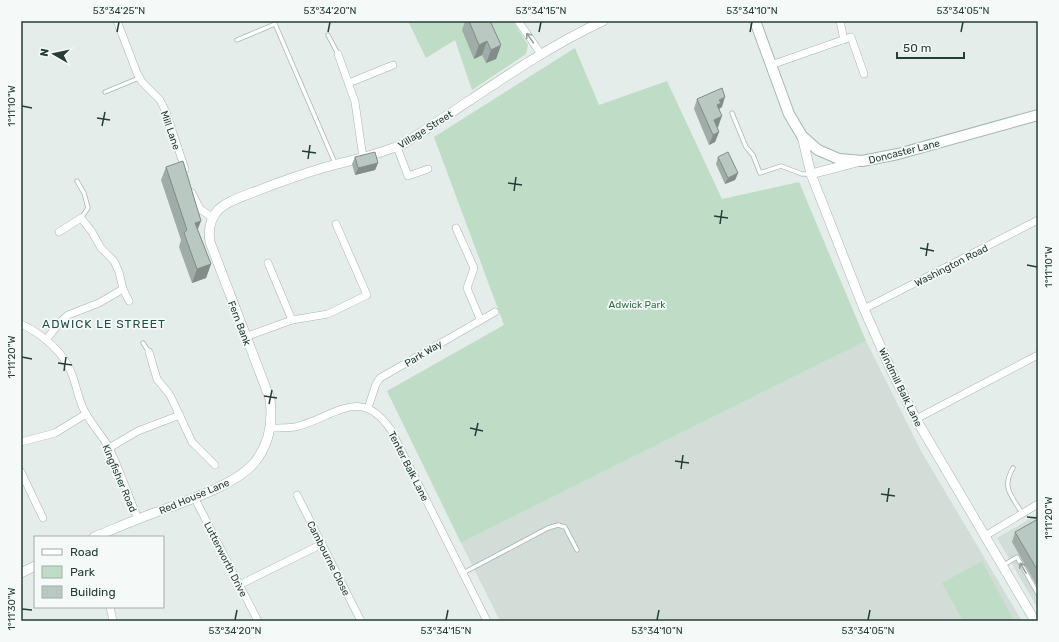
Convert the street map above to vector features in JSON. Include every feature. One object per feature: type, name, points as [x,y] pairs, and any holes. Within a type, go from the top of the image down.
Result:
[{"type":"main road","name":"Doncaster Lane","points":[[755,21],[790,114],[802,136],[818,150],[840,159],[862,162],[898,154],[1038,115]]},
{"type":"street","name":"Mill Lane","points":[[117,21],[139,78],[160,100],[166,112],[180,165],[189,182],[195,201],[200,209],[213,218]]},
{"type":"street","points":[[518,21],[541,54]]},
{"type":"street","name":"Village Street","points":[[213,218],[221,207],[240,198],[336,165],[397,147],[541,54],[578,32],[603,21]]},
{"type":"street","points":[[840,21],[844,40]]},
{"type":"street","points":[[771,65],[851,38],[864,74]]},
{"type":"street","points":[[338,54],[349,83],[357,111],[363,158]]},
{"type":"street","points":[[349,83],[393,65]]},
{"type":"street","name":"Windmill Balk Lane","points":[[802,136],[811,174],[864,309],[916,419],[1002,566],[1035,617]]},
{"type":"street","points":[[397,147],[408,176],[428,169]]},
{"type":"street","points":[[811,174],[862,162]]},
{"type":"street","points":[[59,232],[81,218],[92,232],[101,248],[114,261],[119,272],[123,289],[129,301]]},
{"type":"street","name":"Fern Bank","points":[[213,218],[209,232],[210,242],[245,337],[270,399],[272,415],[271,428]]},
{"type":"street","name":"Washington Road","points":[[864,309],[1038,220]]},
{"type":"street","points":[[245,337],[292,320],[328,314],[367,295],[336,224]]},
{"type":"street","points":[[456,228],[474,268],[467,288],[480,319]]},
{"type":"street","points":[[268,263],[292,320]]},
{"type":"street","points":[[46,340],[59,323],[68,315],[99,303],[123,289]]},
{"type":"street","name":"Park Way","points":[[368,408],[376,384],[380,378],[480,319],[495,312]]},
{"type":"street","name":"Kingfisher Road","points":[[21,324],[35,331],[46,340],[59,352],[67,365],[86,414],[109,448],[138,519]]},
{"type":"street","points":[[149,352],[157,379],[170,395],[192,442],[215,465]]},
{"type":"street","points":[[916,419],[1038,355]]},
{"type":"street","points":[[271,428],[296,426],[348,406],[368,408]]},
{"type":"street","name":"Tenter Balk Lane","points":[[368,408],[383,419],[391,430],[487,621]]},
{"type":"street","points":[[21,442],[55,433],[86,414]]},
{"type":"street","points":[[109,448],[138,431],[180,415]]},
{"type":"street","name":"Red House Lane","points":[[96,536],[194,497],[232,480],[244,472],[261,453],[271,428]]},
{"type":"street","points":[[21,472],[24,488],[43,518]]},
{"type":"street","name":"Cambourne Close","points":[[297,495],[361,621]]},
{"type":"street","name":"Lutterworth Drive","points":[[194,497],[257,621]]},
{"type":"street","points":[[985,536],[1038,504]]},
{"type":"street","points":[[239,585],[322,544]]},
{"type":"street","points":[[21,573],[34,566]]},
{"type":"street","points":[[110,608],[113,621]]},
{"type":"lane","points":[[237,40],[275,24],[324,141],[336,165]]},
{"type":"lane","points":[[328,35],[338,54]]},
{"type":"lane","points":[[105,92],[139,78]]},
{"type":"lane","points":[[732,113],[746,147],[753,155],[760,173],[781,166],[802,174],[811,174]]},
{"type":"lane","points":[[77,181],[84,192],[88,208],[81,218]]},
{"type":"lane","points":[[143,343],[149,352]]},
{"type":"lane","points":[[1013,468],[1008,477],[1007,488],[1022,514]]},
{"type":"lane","points":[[463,573],[548,528],[558,525],[565,527],[577,550]]},
{"type":"lane","points":[[1002,566],[1017,557],[1038,594]]},
{"type":"shaded area","points":[[866,341],[921,451],[1022,621],[500,621],[461,543]]},
{"type":"shaded area","points":[[1038,514],[1038,609],[997,538]]},
{"type":"green space","points":[[408,21],[513,21],[528,45],[526,54],[472,90],[455,40],[426,58]]},
{"type":"green space","name":"Adwick Park","points":[[575,48],[599,105],[667,81],[722,199],[799,182],[866,341],[461,543],[387,391],[504,325],[434,137]]},
{"type":"green space","points":[[982,561],[1014,621],[963,621],[942,583]]},
{"type":"building","points":[[469,21],[490,21],[501,45],[491,50],[487,41],[479,45]]},
{"type":"building","points":[[722,88],[725,97],[719,100],[721,103],[717,105],[722,116],[714,120],[719,132],[713,135],[697,99]]},
{"type":"building","points":[[375,152],[378,163],[358,168],[355,157]]},
{"type":"building","points":[[728,152],[738,173],[728,178],[718,157]]},
{"type":"building","points":[[183,161],[201,221],[195,223],[211,264],[197,269],[184,233],[187,230],[166,167]]},
{"type":"building","points":[[1038,519],[1038,571],[1015,532]]},
{"type":"district","name":"ADWICK LE STREET","points":[[104,324]]}]
